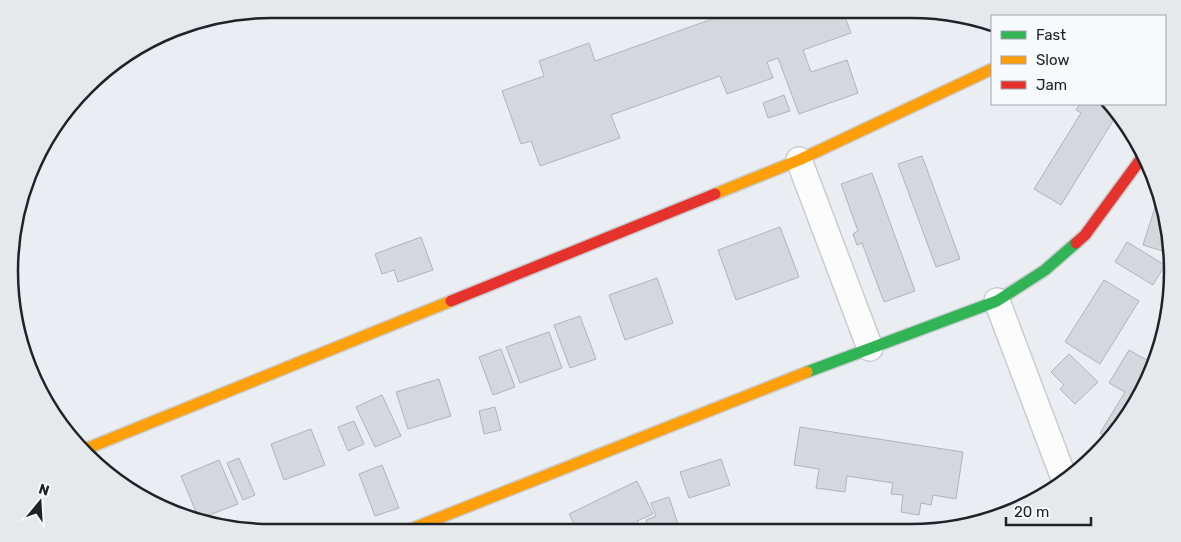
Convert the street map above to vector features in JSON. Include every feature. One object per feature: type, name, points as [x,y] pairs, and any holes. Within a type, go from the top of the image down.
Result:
[{"type":"street","points":[[89,447],[799,160],[991,69]]},
{"type":"street","points":[[799,160],[870,348]]},
{"type":"street","points":[[422,524],[484,498],[870,348],[997,301],[1044,270],[1085,235],[1138,162]]},
{"type":"street","points":[[997,301],[1062,474]]},
{"type":"building","points":[[715,18],[845,18],[851,33],[803,50],[811,72],[847,60],[858,93],[799,114],[778,58],[767,62],[773,78],[727,94],[720,76],[611,115],[620,138],[540,166],[531,141],[521,144],[502,91],[544,76],[539,61],[589,43],[595,61]]},
{"type":"building","points":[[784,95],[790,111],[768,118],[763,103]]},
{"type":"building","points":[[1079,105],[1102,105],[1113,120],[1061,205],[1034,189],[1081,113],[1076,110]]},
{"type":"building","points":[[922,156],[960,259],[936,267],[898,164]]},
{"type":"building","points":[[872,173],[915,291],[884,302],[862,243],[857,245],[853,234],[858,231],[841,184]]},
{"type":"building","points":[[1155,206],[1163,251],[1143,245]]},
{"type":"building","points":[[780,227],[799,277],[736,300],[718,250]]},
{"type":"building","points":[[421,237],[433,270],[398,282],[394,270],[382,274],[375,254]]},
{"type":"building","points":[[1127,242],[1164,264],[1164,267],[1153,285],[1115,262]]},
{"type":"building","points":[[657,278],[673,323],[625,340],[609,295]]},
{"type":"building","points":[[1104,280],[1139,301],[1100,364],[1065,342]]},
{"type":"building","points":[[580,316],[596,359],[570,368],[554,325]]},
{"type":"building","points":[[549,332],[562,368],[520,383],[506,347]]},
{"type":"building","points":[[501,349],[515,387],[493,395],[479,357]]},
{"type":"building","points":[[1129,350],[1147,360],[1130,398],[1103,435],[1100,433],[1125,392],[1109,383]]},
{"type":"building","points":[[1069,354],[1098,382],[1075,404],[1060,389],[1064,385],[1051,372]]},
{"type":"building","points":[[439,379],[451,416],[408,429],[396,392]]},
{"type":"building","points":[[382,395],[401,436],[375,447],[356,407]]},
{"type":"building","points":[[495,407],[501,430],[484,434],[479,411]]},
{"type":"building","points":[[354,421],[364,444],[348,451],[338,427]]},
{"type":"building","points":[[800,427],[963,452],[956,499],[933,495],[931,505],[921,503],[919,515],[901,512],[903,495],[891,494],[893,483],[847,476],[845,492],[816,488],[819,469],[794,465]]},
{"type":"building","points":[[311,429],[325,465],[284,480],[271,444]]},
{"type":"building","points":[[239,458],[255,495],[243,500],[227,463]]},
{"type":"building","points":[[721,459],[730,485],[689,498],[680,472]]},
{"type":"building","points":[[219,460],[238,504],[206,516],[197,513],[181,476]]},
{"type":"building","points":[[382,465],[399,508],[375,516],[359,474]]},
{"type":"building","points":[[637,481],[653,514],[637,521],[638,524],[574,524],[569,514]]},
{"type":"building","points":[[669,497],[678,524],[647,524],[646,520],[656,516],[651,503]]},
{"type":"traffic: fast","points":[[807,372],[997,301],[1045,270],[1076,243]]},
{"type":"traffic: slow","points":[[715,194],[799,160],[991,69]]},
{"type":"traffic: slow","points":[[89,447],[451,301]]},
{"type":"traffic: slow","points":[[424,524],[807,372]]},
{"type":"traffic: jam","points":[[1076,243],[1085,235],[1138,162]]},
{"type":"traffic: jam","points":[[451,301],[715,194]]}]
